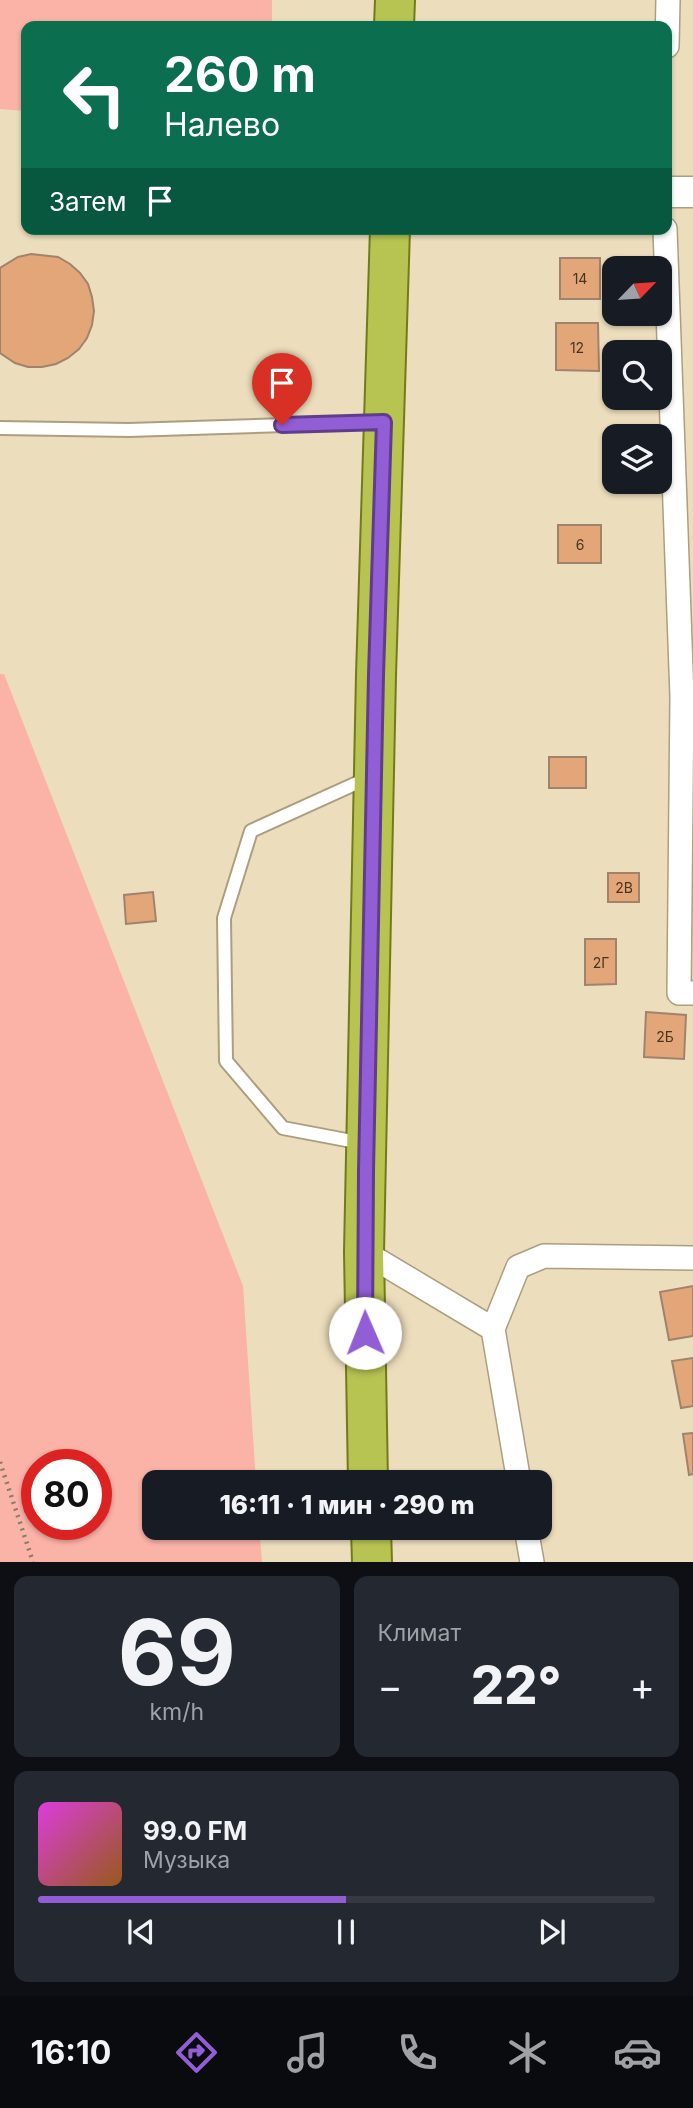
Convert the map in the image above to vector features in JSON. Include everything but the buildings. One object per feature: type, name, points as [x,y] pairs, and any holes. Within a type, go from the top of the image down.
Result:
[{"type":"highway","points":[[368,1470],[364,1252],[390,235]]},
{"type":"highway","points":[[372,1540],[373,1562]]},
{"type":"street","points":[[668,0],[668,21]]},
{"type":"street","points":[[672,191],[693,192]]},
{"type":"street","points":[[385,364],[408,235]]},
{"type":"street","points":[[665,235],[688,697],[679,992],[693,993]]},
{"type":"street","points":[[364,1252],[493,1329]]},
{"type":"street","points":[[517,1470],[493,1329],[517,1267],[544,1256],[693,1258]]},
{"type":"street","points":[[528,1540],[532,1562]]},
{"type":"lane","points":[[0,428],[129,430],[384,422]]},
{"type":"lane","points":[[367,1144],[283,1128],[226,1061],[224,918],[251,831],[375,775]]},
{"type":"path","points":[[0,1462],[33,1562]]},
{"type":"shaded area","points":[[0,0],[272,0],[272,21],[21,21],[21,111],[0,109]]},
{"type":"shaded area","points":[[0,674],[4,674],[243,1286],[255,1470],[142,1470],[142,1540],[260,1540],[262,1562],[0,1562]]},
{"type":"route","points":[[282,425],[384,422],[376,675],[364,1252],[365,1333]]}]
